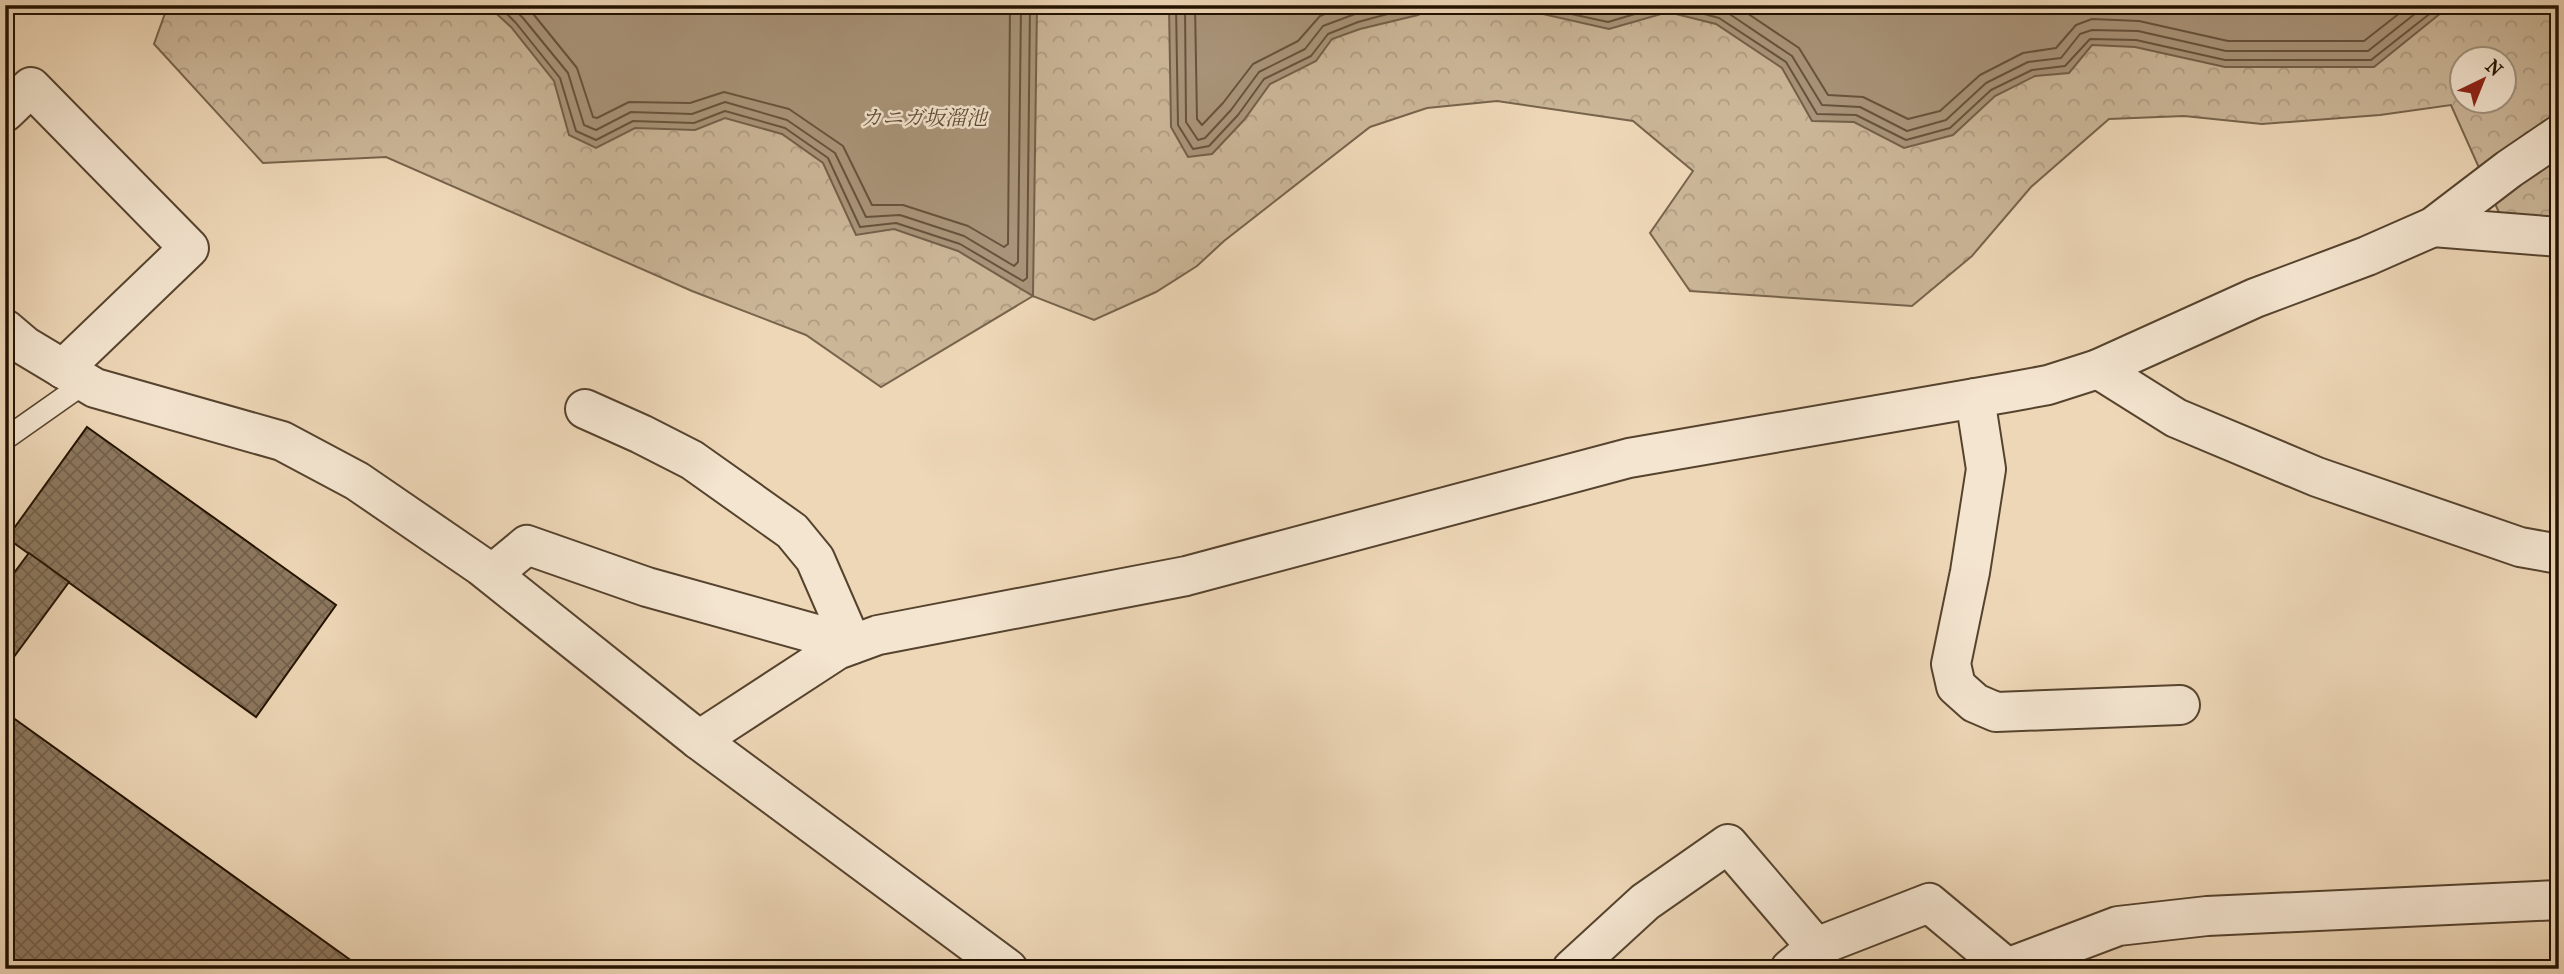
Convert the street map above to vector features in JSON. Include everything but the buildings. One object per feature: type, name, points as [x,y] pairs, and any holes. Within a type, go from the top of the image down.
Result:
[{"type":"street","points":[[5,112],[31,87],[189,248],[75,376]]},
{"type":"street","points":[[699,740],[837,650],[878,635],[1186,576],[1629,458],[2048,385],[2098,369],[2255,298],[2367,256],[2433,227],[2559,135]]},
{"type":"street","points":[[2433,227],[2559,237]]},
{"type":"street","points":[[12,337],[95,388],[282,441],[357,481],[492,574],[699,740],[1008,969]]},
{"type":"street","points":[[2098,369],[2176,418],[2317,477],[2520,547],[2559,554]]},
{"type":"street","points":[[1975,398],[1986,469],[1970,572],[1951,664],[1956,686],[1975,703],[1996,712],[2180,705]]},
{"type":"street","points":[[584,409],[641,433],[692,460],[792,531],[815,559],[852,644]]},
{"type":"street","points":[[492,574],[527,545],[647,587],[852,644]]},
{"type":"street","points":[[1572,969],[1645,902],[1728,844],[1803,958],[1929,903],[2007,968],[2118,926],[2207,916],[2559,901]]},
{"type":"lane","points":[[5,439],[75,376]]},
{"type":"green space","points":[[168,5],[2559,5],[2559,223],[2501,217],[2456,116],[2518,116],[2518,46],[2448,46],[2448,105],[2380,115],[2262,124],[2184,116],[2109,119],[2031,187],[1972,256],[1912,306],[1690,291],[1650,233],[1693,171],[1633,121],[1497,101],[1427,108],[1370,127],[1224,241],[1197,266],[1156,292],[1094,320],[1033,296],[881,387],[806,335],[692,291],[386,157],[263,163],[154,44]]},
{"type":"water","name":"カニガ坂溜池","points":[[487,5],[1037,5],[1033,296],[958,251],[894,229],[856,235],[823,163],[782,134],[725,118],[695,130],[635,128],[596,148],[569,135],[554,81],[511,27]]},
{"type":"water","points":[[1169,5],[1438,5],[1418,15],[1360,29],[1332,39],[1316,61],[1270,84],[1244,120],[1212,154],[1188,157],[1171,127]]},
{"type":"water","points":[[1503,5],[2477,5],[2441,13],[2374,67],[2225,67],[2135,47],[2092,45],[2069,73],[2035,76],[1995,96],[1953,135],[1904,148],[1854,122],[1812,121],[1782,68],[1716,24],[1668,12],[1609,29]]}]
